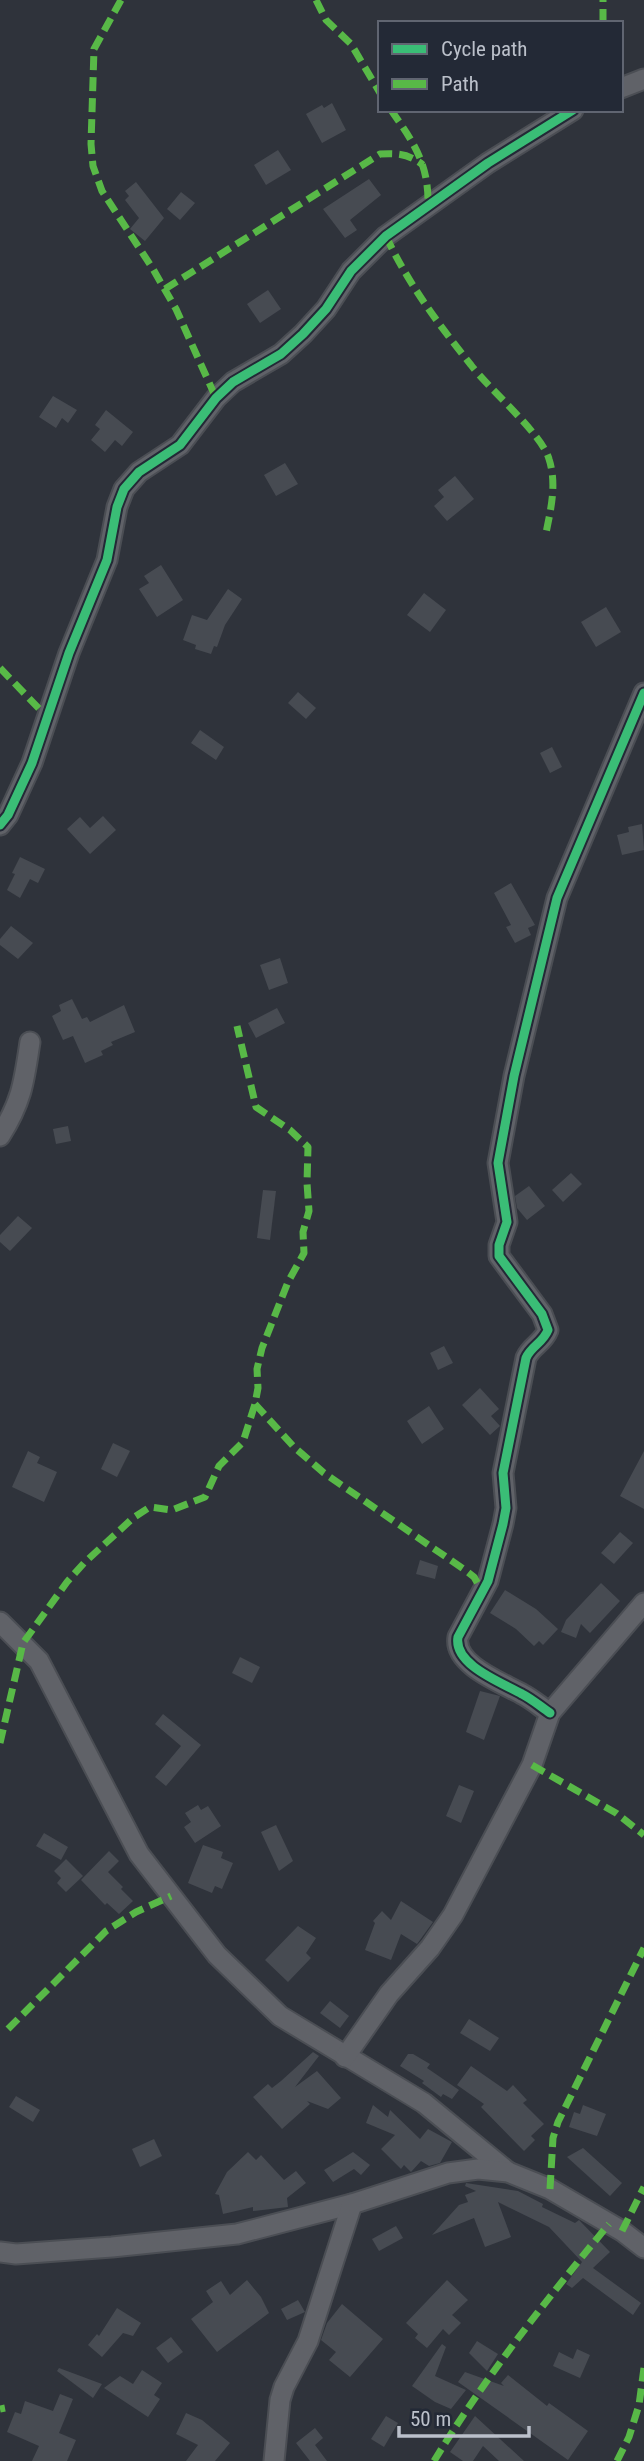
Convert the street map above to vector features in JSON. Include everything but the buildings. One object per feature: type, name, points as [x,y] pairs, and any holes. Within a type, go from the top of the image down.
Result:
[{"type":"street","points":[[623,87],[644,79]]},
{"type":"street","points":[[0,825],[8,815],[32,763],[69,653],[107,560],[117,507],[124,489],[139,472],[180,445],[216,398],[233,382],[281,354],[303,334],[326,309],[351,271],[386,236],[488,163],[570,112]]},
{"type":"street","points":[[550,1713],[521,1693],[485,1675],[466,1657],[457,1643],[488,1581],[503,1524],[506,1508],[503,1473],[523,1369],[528,1352],[542,1341],[548,1330],[542,1314],[499,1256],[499,1245],[507,1222],[498,1163],[514,1076],[557,898],[644,693]]},
{"type":"street","points":[[0,1136],[14,1114],[21,1096],[30,1042]]},
{"type":"street","points":[[345,2057],[389,1994],[430,1948],[453,1915],[532,1765],[550,1713],[644,1603]]},
{"type":"street","points":[[0,1622],[39,1661],[139,1854],[216,1955],[272,2009],[345,2057],[424,2103],[508,2172]]},
{"type":"street","points":[[0,2252],[16,2254],[216,2237],[352,2204],[448,2173],[478,2168],[508,2172],[550,2189],[622,2231],[644,2248]]},
{"type":"street","points":[[274,2461],[280,2400],[308,2341],[352,2204]]},
{"type":"marked path","points":[[121,0],[94,49],[91,144],[93,166],[102,191],[176,309],[216,398]]},
{"type":"marked path","points":[[316,0],[326,20],[351,44],[378,90]]},
{"type":"marked path","points":[[603,0],[603,21]]},
{"type":"marked path","points":[[392,112],[419,155],[426,178],[428,206]]},
{"type":"marked path","points":[[165,289],[380,154],[403,155],[423,165]]},
{"type":"marked path","points":[[386,236],[424,303],[479,375],[526,425],[544,449],[549,459],[553,487],[546,533]]},
{"type":"marked path","points":[[0,668],[47,717]]},
{"type":"marked path","points":[[0,1743],[23,1643],[67,1582],[133,1518],[150,1507],[172,1510],[205,1497],[219,1466],[243,1442],[255,1404],[257,1369],[262,1348],[288,1282],[304,1253],[303,1232],[309,1211],[308,1147],[290,1130],[256,1107],[237,1026]]},
{"type":"marked path","points":[[255,1404],[294,1447],[324,1473],[465,1570],[474,1577],[482,1591]]},
{"type":"marked path","points":[[532,1765],[616,1813],[644,1835]]},
{"type":"marked path","points":[[8,2029],[106,1931],[136,1912],[171,1896]]},
{"type":"marked path","points":[[550,2189],[553,2138],[558,2122],[644,1948]]},
{"type":"marked path","points":[[622,2231],[644,2187]]},
{"type":"marked path","points":[[434,2461],[517,2339],[609,2224]]},
{"type":"marked path","points":[[617,2461],[629,2437],[639,2405],[644,2368]]},
{"type":"marked path","points":[[0,2409],[5,2408]]},
{"type":"cycle path","points":[[0,825],[8,815],[32,763],[69,653],[107,560],[117,507],[124,489],[139,472],[180,445],[216,398],[233,382],[281,354],[303,334],[326,309],[351,271],[386,236],[488,163],[570,112]]},
{"type":"cycle path","points":[[550,1713],[471,1664],[463,1656],[458,1637],[488,1581],[503,1524],[506,1508],[503,1473],[526,1358],[548,1330],[542,1314],[499,1256],[499,1245],[507,1222],[498,1163],[514,1076],[557,898],[644,693]]}]
